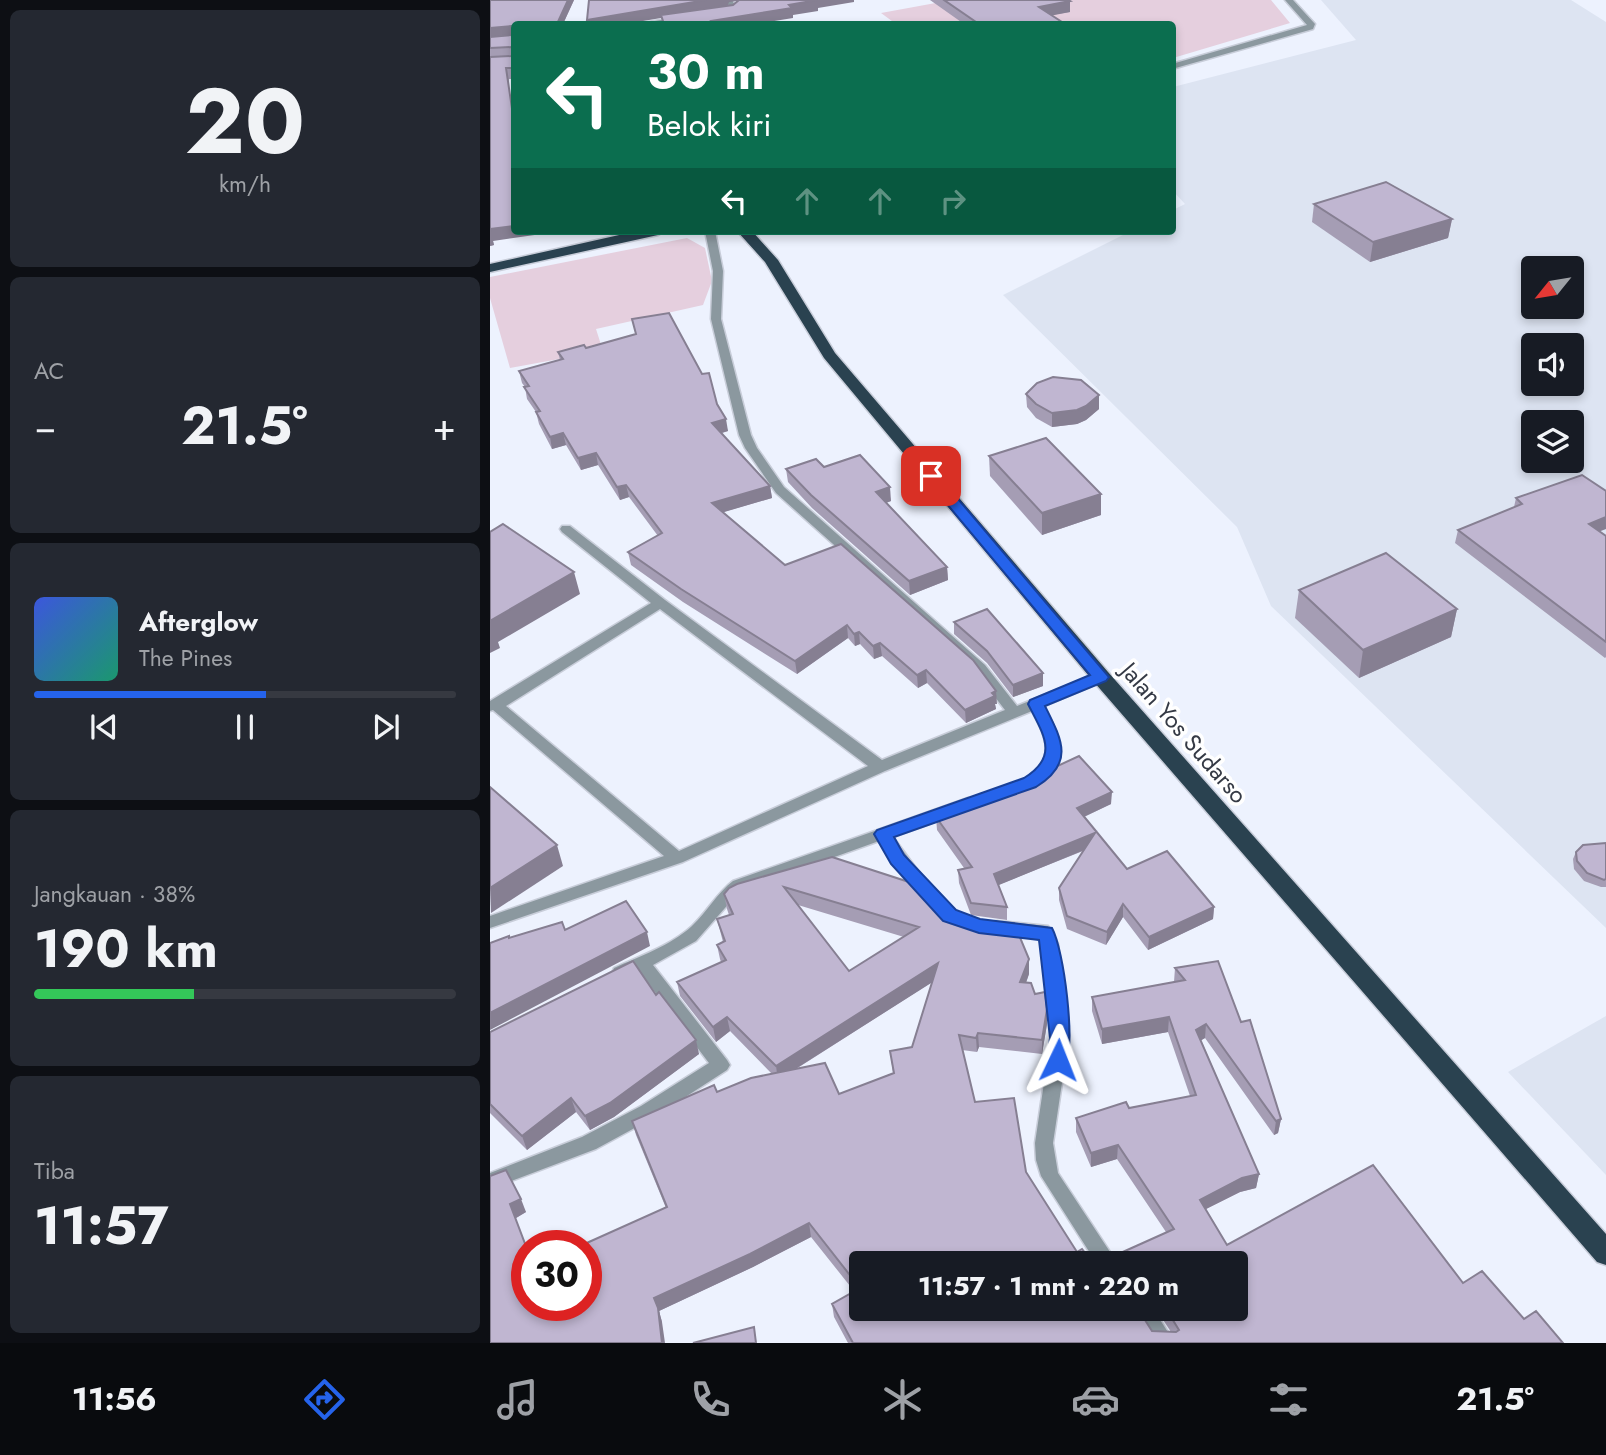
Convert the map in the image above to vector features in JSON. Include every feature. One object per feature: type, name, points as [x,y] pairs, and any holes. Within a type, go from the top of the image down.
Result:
[{"type":"highway","points":[[490,268],[638,235]]},
{"type":"highway","name":"Jalan Yos Sudarso","points":[[748,235],[771,260],[830,355],[1101,677],[1606,1253]]},
{"type":"street","points":[[1176,66],[1310,27],[1311,24],[1289,0]]},
{"type":"street","points":[[720,13],[733,6]]},
{"type":"street","points":[[663,21],[694,17]]},
{"type":"street","points":[[711,235],[718,271],[716,319],[745,435],[751,448],[780,490],[980,668],[1014,712]]},
{"type":"street","points":[[566,529],[660,603],[880,767]]},
{"type":"street","points":[[660,603],[493,705],[677,858]]},
{"type":"street","points":[[490,922],[677,858],[880,767],[1101,677]]},
{"type":"street","points":[[1018,787],[1041,775],[1048,768],[1055,750],[1054,739],[1036,704]]},
{"type":"street","points":[[604,981],[688,938],[698,930],[723,897],[739,886],[981,800]]},
{"type":"street","points":[[883,834],[897,860],[950,915],[975,925],[1038,930],[1048,938],[1060,1038],[1055,1083],[1043,1143],[1044,1162],[1050,1176],[1099,1251]]},
{"type":"street","points":[[490,1181],[589,1143],[647,1112],[721,1065],[641,962]]},
{"type":"street","points":[[1148,1321],[1164,1343]]},
{"type":"shaded area","points":[[952,0],[1271,0],[1290,23],[1176,57],[1176,21],[892,21],[881,13]]},
{"type":"shaded area","points":[[1321,0],[1571,0],[1606,22],[1606,928],[1271,606],[1237,527],[1003,295],[1123,235],[1176,235],[1176,208],[1185,204],[1176,194],[1176,86],[1356,40]]},
{"type":"shaded area","points":[[687,238],[705,248],[712,281],[703,305],[596,329],[603,351],[510,368],[490,298],[490,277]]},
{"type":"shaded area","points":[[1606,1016],[1606,1175],[1508,1072]]},
{"type":"building","points":[[490,0],[568,0],[558,21],[511,21],[511,26],[490,28]]},
{"type":"building","points":[[589,0],[706,0],[587,20]]},
{"type":"building","points":[[739,0],[817,0],[789,5],[792,8],[711,21],[663,21],[661,15],[733,5]]},
{"type":"building","points":[[944,0],[1070,1],[1039,7],[1060,21],[975,21]]},
{"type":"building","points":[[511,35],[511,47],[490,48],[490,37]]},
{"type":"building","points":[[511,56],[511,68],[506,68],[511,102],[511,226],[490,229],[490,57]]},
{"type":"building","points":[[1386,182],[1452,219],[1373,242],[1314,204]]},
{"type":"building","points":[[669,313],[702,374],[709,373],[717,404],[726,419],[712,423],[770,486],[712,503],[785,565],[841,544],[973,660],[996,691],[992,693],[995,696],[965,710],[926,670],[917,675],[880,643],[873,646],[859,632],[854,634],[847,625],[795,661],[628,552],[662,533],[626,485],[617,487],[596,453],[578,458],[563,433],[550,437],[536,412],[540,411],[524,387],[529,386],[519,371],[563,359],[558,352],[584,345],[586,348],[636,334],[632,319]]},
{"type":"building","points":[[1053,377],[1081,380],[1099,395],[1077,410],[1052,413],[1036,404],[1026,394],[1037,383]]},
{"type":"building","points":[[1046,438],[1101,494],[1042,513],[989,456]]},
{"type":"building","points":[[860,455],[890,487],[876,492],[947,567],[909,581],[811,495],[786,469],[816,459],[824,467]]},
{"type":"building","points":[[1582,475],[1606,491],[1606,517],[1589,524],[1606,536],[1606,642],[1458,530],[1522,504],[1516,498]]},
{"type":"building","points":[[503,524],[574,572],[490,621],[490,532]]},
{"type":"building","points":[[1386,553],[1457,609],[1363,650],[1299,590]]},
{"type":"building","points":[[987,609],[1043,673],[1013,685],[987,651],[954,622]]},
{"type":"building","points":[[1079,756],[1112,792],[1077,808],[1127,869],[1167,851],[1214,907],[1149,937],[1123,904],[1107,932],[1067,916],[1059,888],[1095,833],[994,874],[1007,907],[971,903],[958,870],[972,867],[936,817],[969,803],[967,800],[1036,776]]},
{"type":"building","points":[[490,787],[557,845],[490,888]]},
{"type":"building","points":[[1606,843],[1604,880],[1587,873],[1577,861],[1576,852],[1583,845]]},
{"type":"building","points":[[832,857],[915,884],[940,906],[955,914],[978,921],[1014,923],[1029,959],[1020,982],[1031,983],[1035,994],[1045,992],[1047,1009],[1042,1040],[978,1033],[976,1038],[959,1035],[975,1102],[1014,1098],[1026,1172],[1076,1251],[849,1251],[849,1274],[809,1223],[750,1254],[654,1298],[658,1308],[662,1343],[490,1343],[490,1176],[506,1170],[521,1199],[510,1204],[520,1230],[511,1230],[511,1321],[602,1321],[602,1236],[667,1207],[632,1121],[714,1085],[717,1092],[751,1078],[825,1063],[839,1094],[894,1073],[890,1051],[912,1047],[938,963],[776,1066],[727,1017],[713,1027],[677,982],[726,960],[717,945],[725,941],[717,919],[733,914],[724,894],[729,888]],"holes":[[[784,887],[919,927],[849,971]]]},
{"type":"building","points":[[626,901],[647,932],[490,1013],[490,943],[562,922],[565,930]]},
{"type":"building","points":[[633,961],[656,995],[659,992],[696,1040],[610,1103],[585,1116],[571,1098],[522,1136],[490,1104],[490,1032]]},
{"type":"building","points":[[1218,961],[1241,1022],[1250,1020],[1281,1119],[1276,1121],[1206,1024],[1196,1030],[1259,1174],[1242,1178],[1200,1200],[1227,1245],[1373,1165],[1463,1283],[1482,1271],[1524,1319],[1536,1311],[1563,1343],[853,1343],[832,1304],[849,1294],[849,1321],[1146,1321],[1152,1331],[1176,1332],[1179,1330],[1173,1321],[1248,1321],[1248,1251],[1125,1251],[1174,1229],[1118,1145],[1091,1153],[1076,1118],[1126,1102],[1129,1108],[1196,1095],[1169,1017],[1102,1029],[1092,997],[1185,980],[1175,968]]},
{"type":"building","points":[[754,1327],[756,1343],[693,1343]]},
{"type":"route","points":[[931,476],[1101,677],[1036,704],[1054,739],[1055,750],[1048,768],[1041,775],[1030,782],[883,834],[897,860],[915,881],[961,922],[1045,933],[1050,944],[1060,1038],[1058,1060]]}]
